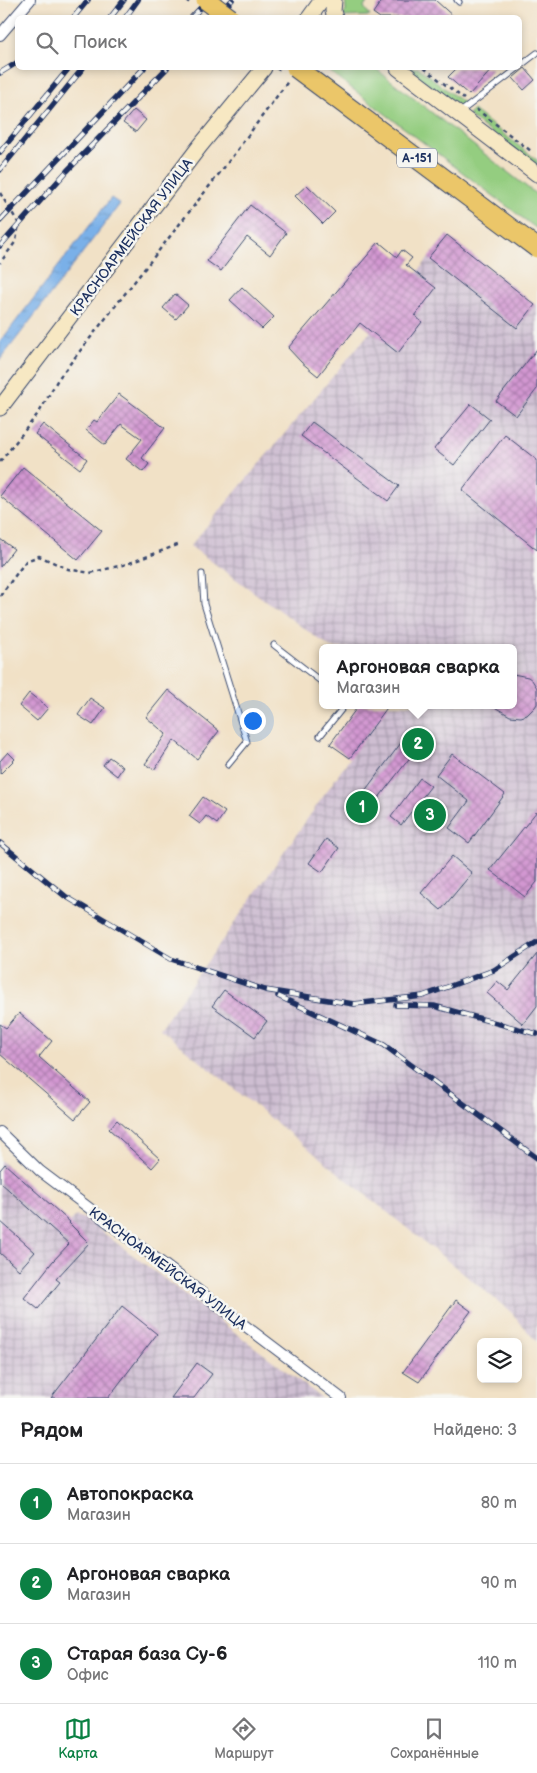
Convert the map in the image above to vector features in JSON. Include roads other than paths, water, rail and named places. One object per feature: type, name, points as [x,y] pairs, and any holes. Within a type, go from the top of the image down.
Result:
[{"type":"highway","points":[[206,0],[226,15]]},
{"type":"highway","name":"А-151","points":[[295,71],[537,248]]},
{"type":"main road","points":[[311,15],[322,0]]},
{"type":"main road","points":[[334,0],[334,15]]},
{"type":"main road","name":"КРАСНОАРМЕЙСКАЯ УЛИЦА","points":[[0,408],[200,146],[262,70]]},
{"type":"main road","points":[[401,70],[464,109],[537,173]]},
{"type":"street","points":[[17,15],[30,0]]},
{"type":"street","points":[[0,35],[15,18]]},
{"type":"street","name":"КРАСНОАРМЕЙСКАЯ УЛИЦА","points":[[0,1132],[40,1171],[341,1398]]},
{"type":"lane","points":[[522,65],[537,53]]},
{"type":"lane","points":[[464,109],[515,70]]},
{"type":"lane","points":[[202,574],[204,604],[246,742],[228,765]]},
{"type":"lane","points":[[274,645],[319,680]]},
{"type":"lane","points":[[320,736],[342,709]]},
{"type":"water","points":[[111,198],[120,204],[0,360],[0,342]]},
{"type":"railway","points":[[76,15],[88,0]]},
{"type":"railway","points":[[112,15],[124,0]]},
{"type":"railway","points":[[127,15],[138,0]]},
{"type":"railway","points":[[194,15],[208,0]]},
{"type":"railway","points":[[219,15],[232,0]]},
{"type":"railway","points":[[0,73],[15,64]]},
{"type":"railway","points":[[0,152],[67,70]]},
{"type":"railway","points":[[0,170],[81,70]]},
{"type":"railway","points":[[0,221],[142,70]]},
{"type":"railway","points":[[0,246],[67,171],[165,70]]},
{"type":"railway","points":[[0,843],[65,896],[171,959],[265,990],[354,1004],[423,996],[494,970],[537,942]]},
{"type":"railway","points":[[278,996],[384,1045],[537,1158]]},
{"type":"railway","points":[[396,1005],[434,1006],[537,1034]]},
{"type":"place","name":"Аргоновая сварка","points":[[418,744]]},
{"type":"place","name":"Автопокраска","points":[[362,807]]},
{"type":"place","name":"Старая база Су-6","points":[[430,815]]}]
